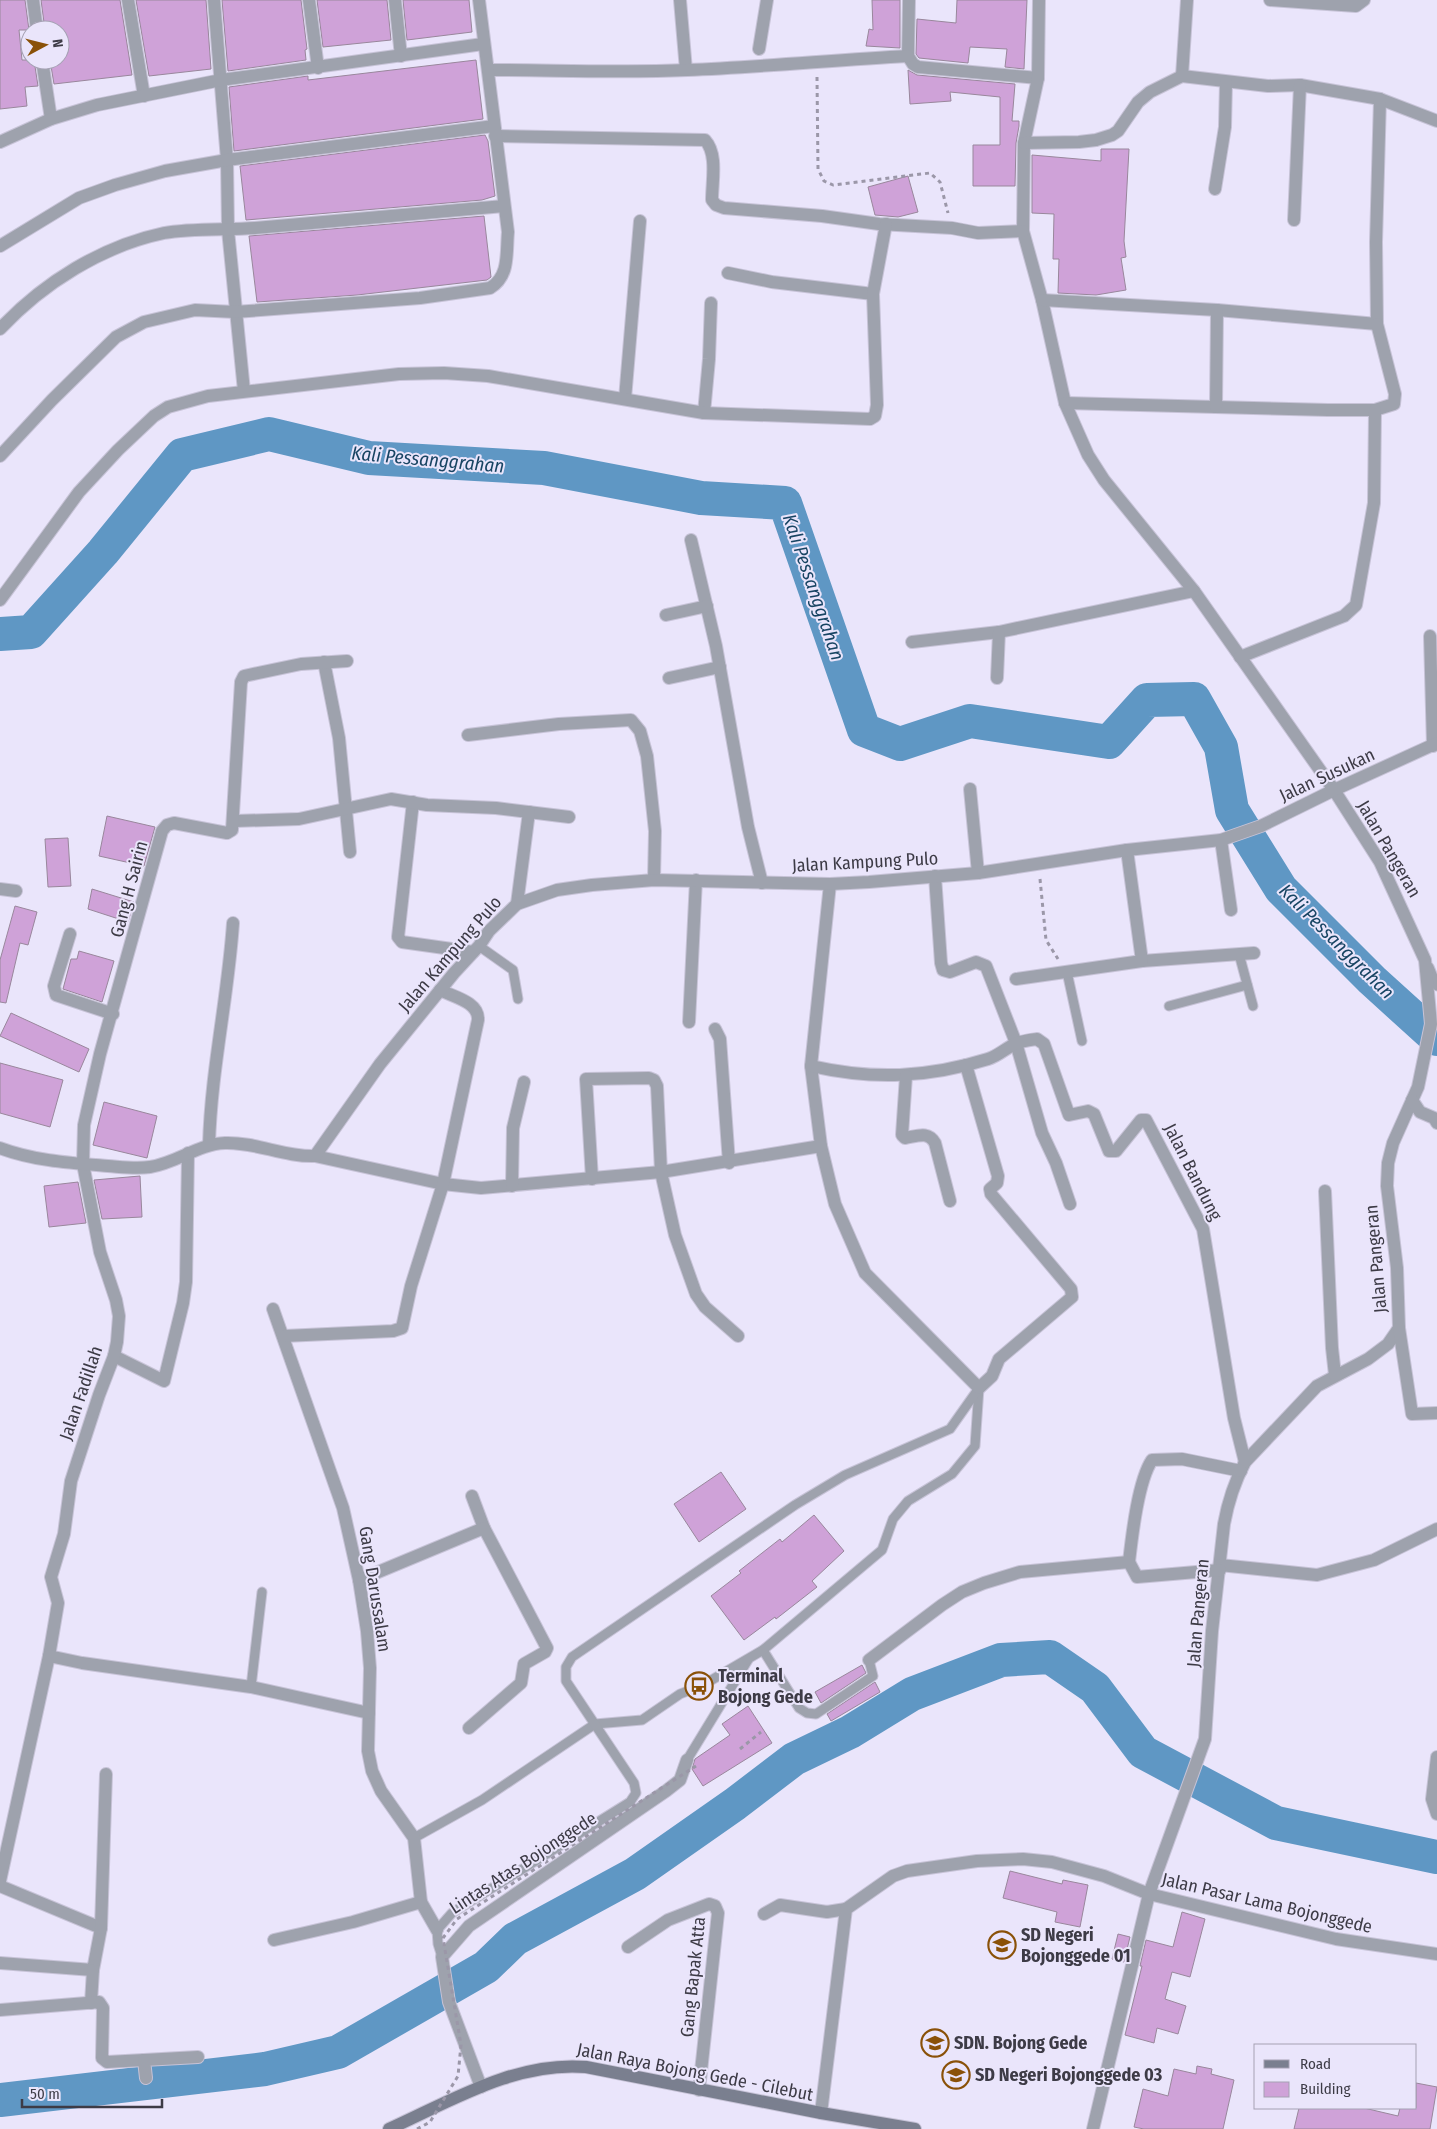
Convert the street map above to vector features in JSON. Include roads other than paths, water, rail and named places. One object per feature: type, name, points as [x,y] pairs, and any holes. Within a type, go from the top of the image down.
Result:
[{"type":"main road","name":"Jalan Raya Bojong Gede - Cilebut","points":[[389,2129],[481,2087],[542,2068],[566,2065],[586,2067],[821,2114],[915,2129]]},
{"type":"street","points":[[33,0],[36,20]]},
{"type":"street","points":[[128,0],[144,96]]},
{"type":"street","points":[[214,0],[228,160],[228,230],[244,391]]},
{"type":"street","points":[[309,0],[318,68]]},
{"type":"street","points":[[395,0],[401,56]]},
{"type":"street","points":[[0,456],[52,400],[116,337],[144,322],[168,314],[195,310],[235,312],[420,298],[490,288],[499,282],[505,271],[508,232],[479,0]]},
{"type":"street","points":[[680,0],[686,70]]},
{"type":"street","points":[[759,49],[767,0]]},
{"type":"street","points":[[909,0],[908,56],[913,64],[918,67],[1038,78]]},
{"type":"street","name":"Jalan Pangeran","points":[[1039,0],[1038,78],[1024,143],[1023,232],[1042,300],[1065,403],[1088,455],[1104,480],[1194,591],[1334,790],[1380,862],[1426,960],[1431,1024],[1418,1087],[1393,1143],[1388,1163],[1387,1186],[1397,1268],[1399,1328],[1388,1344],[1368,1359],[1317,1386],[1243,1466],[1228,1507],[1212,1631],[1205,1738],[1149,1894]]},
{"type":"street","points":[[1182,76],[1187,0]]},
{"type":"street","points":[[1270,0],[1356,6],[1364,0]]},
{"type":"street","points":[[0,142],[51,120],[97,105],[221,80],[483,44]]},
{"type":"street","points":[[489,70],[686,70],[778,66],[817,61],[908,56]]},
{"type":"street","points":[[44,70],[51,120]]},
{"type":"street","points":[[1024,143],[1080,142],[1112,135],[1118,130],[1138,102],[1150,92],[1182,76],[1268,86],[1300,85],[1380,99],[1437,120]]},
{"type":"street","points":[[1215,189],[1225,127],[1226,82]]},
{"type":"street","points":[[1294,220],[1300,85]]},
{"type":"street","points":[[1065,403],[1375,410],[1390,406],[1396,400],[1377,324],[1376,242],[1380,99]]},
{"type":"street","points":[[0,246],[79,198],[115,185],[165,171],[228,160],[494,131],[706,140],[713,154],[712,200],[716,205],[724,208],[822,216],[886,224],[952,228],[978,233],[1023,232]]},
{"type":"street","points":[[0,329],[16,312],[82,263],[123,246],[165,233],[228,230],[504,206]]},
{"type":"street","points":[[625,399],[640,221]]},
{"type":"street","points":[[0,600],[79,492],[118,450],[154,416],[168,407],[184,401],[244,391],[399,374],[444,373],[488,376],[704,413],[764,414],[861,420],[876,416],[873,294],[886,224]]},
{"type":"street","points":[[728,273],[772,282],[873,294]]},
{"type":"street","points":[[1042,300],[1217,310],[1377,324]]},
{"type":"street","points":[[704,413],[709,359],[711,303]]},
{"type":"street","points":[[1216,407],[1217,310]]},
{"type":"street","points":[[1240,657],[1344,616],[1351,612],[1356,604],[1374,502],[1375,410]]},
{"type":"street","points":[[692,540],[720,667],[748,826],[762,883]]},
{"type":"street","points":[[912,642],[999,632],[1194,591]]},
{"type":"street","points":[[666,615],[707,606]]},
{"type":"street","points":[[997,678],[999,632]]},
{"type":"street","points":[[1430,636],[1435,744]]},
{"type":"street","points":[[346,661],[293,666],[244,676],[241,682],[234,821],[299,819],[390,799],[569,816]]},
{"type":"street","points":[[324,662],[339,738],[350,852]]},
{"type":"street","points":[[669,678],[720,667]]},
{"type":"street","points":[[468,735],[559,724],[631,720],[640,731],[647,756],[655,832],[654,880]]},
{"type":"street","name":"Jalan Susukan","points":[[1227,839],[1261,826],[1435,744]]},
{"type":"street","points":[[970,789],[978,873]]},
{"type":"street","points":[[413,802],[398,937],[402,942],[476,949]]},
{"type":"street","points":[[517,904],[529,812]]},
{"type":"street","name":"Gang H Sairin","points":[[83,1164],[84,1126],[100,1054],[113,1014],[162,831],[167,825],[174,823],[227,833],[232,830],[234,821]]},
{"type":"street","points":[[1227,839],[1231,910]]},
{"type":"street","name":"Jalan Kampung Pulo","points":[[315,1156],[380,1064],[489,931],[517,904],[556,890],[654,880],[830,884],[978,873],[1127,850],[1227,839]]},
{"type":"street","points":[[1127,850],[1142,961]]},
{"type":"street","points":[[935,876],[940,963],[943,970],[950,972],[976,962],[986,966],[1016,1043],[1042,1133],[1056,1163],[1070,1204]]},
{"type":"street","points":[[689,1022],[696,880]]},
{"type":"street","points":[[830,884],[811,1066],[821,1146],[835,1204],[865,1273],[979,1388],[992,1376],[999,1359],[1070,1301],[1072,1293],[991,1194],[990,1189],[997,1183],[998,1176],[966,1065]]},
{"type":"street","points":[[0,888],[16,891]]},
{"type":"street","points":[[210,1145],[210,1101],[233,923]]},
{"type":"street","points":[[70,934],[54,991],[56,994],[113,1014]]},
{"type":"street","points":[[1016,979],[1142,961],[1254,952]]},
{"type":"street","points":[[284,1336],[393,1331],[402,1328],[411,1286],[442,1184],[478,1012],[474,1006],[440,990]]},
{"type":"street","points":[[715,1029],[720,1039],[729,1162]]},
{"type":"street","name":"Jalan Bandung","points":[[1016,1043],[1041,1040],[1068,1115],[1091,1112],[1106,1146],[1111,1152],[1116,1151],[1141,1120],[1148,1122],[1203,1229],[1243,1466]]},
{"type":"street","points":[[811,1066],[846,1074],[906,1076],[933,1073],[991,1058],[1016,1043]]},
{"type":"street","points":[[906,1076],[902,1135],[905,1138],[926,1134],[931,1136],[935,1143],[950,1201]]},
{"type":"street","points":[[592,1179],[584,1083],[590,1078],[649,1078],[654,1080],[657,1086],[661,1172],[675,1234],[696,1294],[705,1307],[738,1336]]},
{"type":"street","points":[[512,1186],[513,1128],[524,1082]]},
{"type":"street","points":[[1412,1100],[1420,1112],[1434,1118],[1437,1123]]},
{"type":"street","points":[[0,1148],[23,1156],[83,1164],[149,1167],[210,1145],[246,1145],[298,1156],[315,1156],[442,1184],[481,1188],[661,1172],[821,1146]]},
{"type":"street","points":[[114,1356],[164,1381],[183,1303],[186,1282],[188,1153]]},
{"type":"street","name":"Jalan Fadillah","points":[[49,1656],[58,1603],[51,1574],[64,1534],[75,1465],[114,1356],[119,1316],[116,1300],[100,1252],[83,1164]]},
{"type":"street","points":[[1325,1191],[1332,1348],[1335,1375]]},
{"type":"street","name":"Gang Darussalam","points":[[273,1309],[343,1508],[359,1580],[367,1630],[368,1751],[372,1771],[381,1791],[414,1838],[421,1902],[437,1930]]},
{"type":"street","points":[[1399,1328],[1412,1414],[1437,1413]]},
{"type":"street","points":[[1243,1466],[1182,1459],[1152,1460],[1138,1507],[1129,1562],[1133,1574],[1137,1577],[1220,1568],[1317,1576],[1374,1560],[1437,1529]]},
{"type":"street","points":[[469,1728],[520,1683],[524,1664],[545,1652],[547,1648],[484,1528],[472,1496]]},
{"type":"street","points":[[359,1580],[484,1528]]},
{"type":"street","points":[[869,1660],[942,1605],[962,1592],[984,1583],[1020,1572],[1129,1562]]},
{"type":"street","points":[[0,1881],[49,1656],[82,1664],[251,1687],[369,1713]]},
{"type":"street","points":[[1437,1757],[1432,1799],[1437,1814]]},
{"type":"street","points":[[481,2087],[449,2002],[443,1962],[469,1926],[666,1791],[680,1780],[692,1763]]},
{"type":"street","points":[[91,2003],[93,1970],[101,1928],[106,1774]]},
{"type":"street","name":"Jalan Pasar Lama Bojonggede","points":[[846,1909],[893,1876],[907,1870],[977,1861],[1023,1859],[1052,1862],[1104,1876],[1149,1894],[1336,1939],[1437,1954]]},
{"type":"street","points":[[0,1886],[101,1928]]},
{"type":"street","points":[[1093,2129],[1149,1894]]},
{"type":"street","points":[[274,1940],[353,1922],[421,1902]]},
{"type":"street","name":"Gang Bapak Atta","points":[[628,1946],[668,1920],[709,1904],[714,1906],[718,1913],[699,2090]]},
{"type":"street","points":[[764,1914],[780,1906],[827,1912],[846,1909],[821,2114]]},
{"type":"street","points":[[0,1963],[93,1970]]},
{"type":"street","points":[[0,2010],[99,2002],[103,2008],[102,2058],[107,2062],[198,2057]]},
{"type":"street","points":[[144,2060],[146,2078]]},
{"type":"lane","points":[[476,949],[513,970],[518,999]]},
{"type":"lane","points":[[1239,954],[1253,1006]]},
{"type":"lane","points":[[1426,960],[1437,986]]},
{"type":"lane","points":[[1067,972],[1082,1041]]},
{"type":"lane","points":[[1169,1006],[1247,985]]},
{"type":"lane","points":[[414,1838],[482,1800],[594,1724],[642,1720],[680,1694],[703,1685],[763,1650],[882,1550],[893,1519],[908,1501],[952,1474],[975,1446],[979,1388]]},
{"type":"lane","points":[[443,1962],[438,1944],[437,1930],[452,1913],[630,1802],[636,1793],[634,1783],[566,1681],[566,1667],[572,1657],[795,1505],[845,1474],[950,1429],[979,1388]]},
{"type":"lane","points":[[251,1687],[262,1592]]},
{"type":"lane","points":[[763,1650],[799,1708],[807,1714],[816,1714],[873,1676],[869,1660]]},
{"type":"lane","points":[[692,1763],[750,1658]]},
{"type":"waterway","name":"Kali Pessanggrahan","points":[[0,634],[31,632],[103,552],[182,455],[269,434],[369,458],[544,468],[701,498],[785,503],[864,730],[900,744],[970,721],[1109,742],[1147,700],[1194,699],[1221,747],[1232,810],[1281,889],[1372,980],[1437,1039]]},
{"type":"waterway","points":[[0,2100],[265,2069],[338,2052],[486,1967],[515,1939],[635,1874],[735,1804],[794,1759],[850,1732],[912,1694],[1001,1660],[1050,1657],[1095,1688],[1143,1752],[1276,1823],[1437,1857]]},
{"type":"place","name":"Terminal Bojong Gede","points":[[699,1686]]},
{"type":"place","name":"SD Negeri Bojonggede 01","points":[[1002,1945]]},
{"type":"place","name":"SDN. Bojong Gede","points":[[935,2043]]},
{"type":"place","name":"SD Negeri Bojonggede 03","points":[[956,2075]]}]
